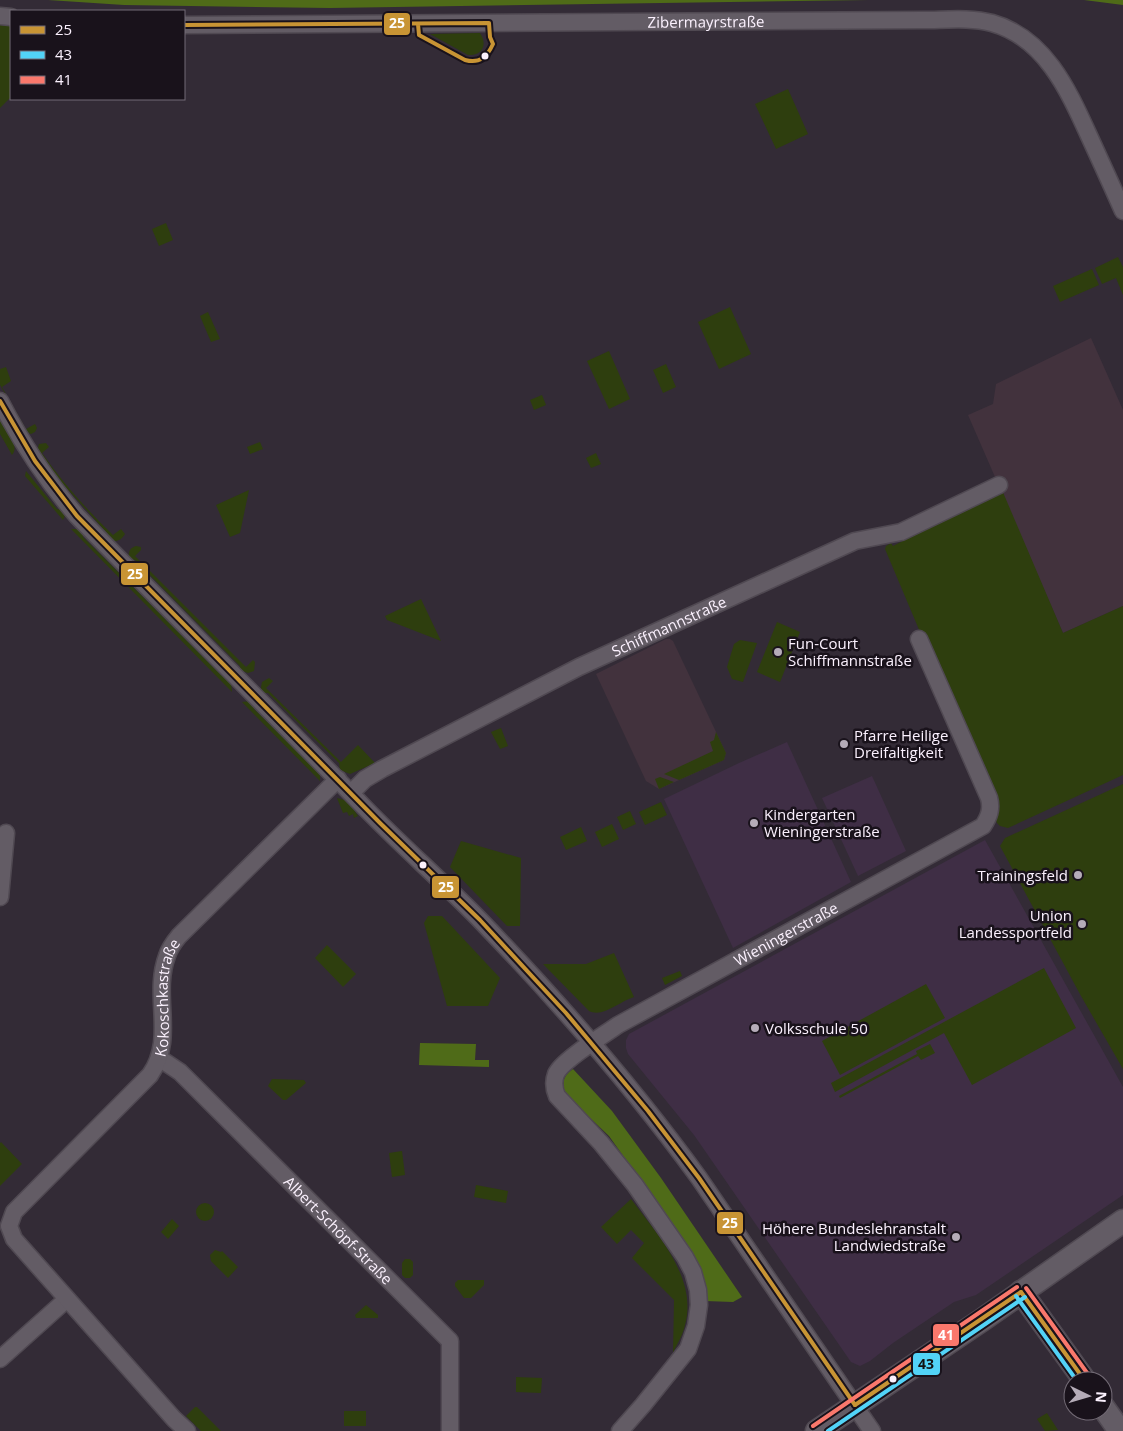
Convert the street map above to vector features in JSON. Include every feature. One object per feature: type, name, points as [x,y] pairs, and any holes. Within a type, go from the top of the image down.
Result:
[{"type":"main road","points":[[817,1431],[1123,1221]]},
{"type":"main road","points":[[1022,1292],[1077,1371]]},
{"type":"street","name":"Zibermayrstraße","points":[[185,26],[923,20],[990,23],[1003,27],[1029,43],[1049,62],[1059,75],[1073,101],[1123,211]]},
{"type":"street","points":[[0,401],[53,488],[77,516],[351,793],[480,919],[616,1071],[678,1149],[872,1431]]},
{"type":"street","name":"Schiffmannstraße","points":[[351,793],[365,779],[382,769],[579,667],[855,541],[902,532],[999,484]]},
{"type":"street","name":"Wieningerstraße","points":[[592,1044],[648,1009],[983,826],[990,812],[989,798],[919,639]]},
{"type":"street","name":"Kokoschkastraße","points":[[5,1225],[14,1212],[150,1075],[160,1058],[163,1044],[163,970],[173,944],[338,779]]},
{"type":"street","points":[[0,897],[6,833]]},
{"type":"street","points":[[592,1044],[560,1068],[554,1082],[554,1090],[557,1096],[601,1142],[635,1185],[685,1257],[693,1272],[698,1290],[699,1305],[696,1326],[688,1349],[620,1431]]},
{"type":"street","name":"Albert-Schöpf-Straße","points":[[160,1058],[180,1072],[450,1340],[450,1431]]},
{"type":"street","points":[[5,1225],[14,1239],[67,1299],[172,1425],[187,1431]]},
{"type":"street","points":[[0,1359],[67,1299]]},
{"type":"shaded area","points":[[1091,338],[1123,410],[1123,606],[1063,633],[968,415],[993,404],[996,384]]},
{"type":"shaded area","points":[[666,639],[673,641],[726,753],[724,760],[659,789],[646,781],[596,674]]},
{"type":"shaded area","points":[[787,742],[851,882],[733,948],[664,799]]},
{"type":"shaded area","points":[[872,776],[906,851],[858,876],[822,798]]},
{"type":"shaded area","points":[[985,840],[1123,1087],[1123,1195],[976,1295],[954,1302],[860,1366],[851,1362],[694,1135],[628,1054],[626,1040],[629,1034]]},
{"type":"green space","points":[[48,0],[868,0],[330,8],[124,5]]},
{"type":"green space","points":[[1084,0],[1123,0],[1123,5]]},
{"type":"green space","points":[[0,25],[10,26],[10,98],[0,108]]},
{"type":"green space","points":[[480,33],[483,42],[482,49],[473,55],[468,55],[430,34]]},
{"type":"green space","points":[[788,89],[808,134],[776,149],[755,104]]},
{"type":"green space","points":[[166,223],[173,240],[159,246],[152,229]]},
{"type":"green space","points":[[1118,257],[1123,267],[1123,295],[1116,278],[1102,284],[1095,268]]},
{"type":"green space","points":[[1092,269],[1099,285],[1060,302],[1053,286]]},
{"type":"green space","points":[[730,307],[751,354],[719,369],[698,322]]},
{"type":"green space","points":[[208,312],[220,339],[211,342],[200,316]]},
{"type":"green space","points":[[609,351],[630,399],[609,409],[587,361]]},
{"type":"green space","points":[[666,364],[676,387],[663,393],[653,370]]},
{"type":"green space","points":[[6,367],[11,381],[2,387],[26,429],[35,424],[37,428],[31,434],[27,432],[0,385],[0,369]]},
{"type":"green space","points":[[542,395],[546,405],[534,410],[530,400]]},
{"type":"green space","points":[[0,419],[15,447],[12,455],[0,434]]},
{"type":"green space","points":[[260,442],[263,449],[250,454],[247,447]]},
{"type":"green space","points":[[46,443],[49,447],[42,453],[58,475],[113,535],[121,529],[125,534],[122,538],[118,541],[108,539],[108,534],[62,483],[37,451],[39,444]]},
{"type":"green space","points":[[596,453],[601,464],[591,468],[586,458]]},
{"type":"green space","points":[[26,471],[57,509],[63,510],[65,516],[63,520],[25,476]]},
{"type":"green space","points":[[249,490],[240,533],[230,537],[216,505]]},
{"type":"green space","points":[[1002,490],[1063,633],[1123,606],[1123,775],[1008,828],[997,823],[958,722],[885,549],[891,543],[893,546]]},
{"type":"green space","points":[[71,529],[83,531],[83,537],[221,675],[226,676],[231,681],[232,692]]},
{"type":"green space","points":[[136,546],[141,547],[141,550],[135,556],[246,667],[253,660],[255,662],[254,671],[248,673],[240,670],[240,666],[135,560],[129,558],[130,550]]},
{"type":"green space","points":[[421,599],[441,641],[387,620],[385,616]]},
{"type":"green space","name":"Fun-Court Schiffmannstraße","points":[[777,622],[800,632],[780,682],[757,672]]},
{"type":"green space","points":[[740,640],[757,643],[743,682],[732,679],[727,667],[734,644]]},
{"type":"green space","points":[[269,678],[273,681],[266,688],[341,762],[358,745],[375,763],[350,774],[340,770],[339,763],[268,693],[262,693],[262,682]]},
{"type":"green space","points":[[250,701],[255,703],[254,709],[310,764],[317,765],[320,770],[320,781],[242,702]]},
{"type":"green space","points":[[501,728],[508,746],[500,749],[491,732]]},
{"type":"green space","points":[[716,732],[726,753],[724,760],[679,780],[664,774],[713,751],[710,742],[714,740]]},
{"type":"green space","points":[[660,777],[674,782],[659,789],[655,779]]},
{"type":"green space","name":"Union Landessportfeld","points":[[1123,784],[1123,1069],[1081,996],[1000,846],[1005,838]]},
{"type":"green space","points":[[337,798],[348,801],[358,816],[354,818],[353,814],[349,816],[347,812],[343,813]]},
{"type":"green space","points":[[661,802],[667,815],[645,825],[639,812]]},
{"type":"green space","points":[[630,811],[636,824],[623,830],[617,817]]},
{"type":"green space","points":[[612,824],[619,839],[602,847],[595,832]]},
{"type":"green space","points":[[581,827],[587,841],[566,850],[560,837]]},
{"type":"green space","points":[[461,841],[521,858],[520,926],[507,926],[450,867]]},
{"type":"green space","points":[[428,916],[442,916],[500,978],[488,1006],[447,1006],[424,923]]},
{"type":"green space","points":[[327,945],[356,974],[343,987],[315,958]]},
{"type":"green space","points":[[614,953],[634,997],[606,1011],[594,1013],[589,1011],[543,964],[586,964]]},
{"type":"green space","points":[[1044,968],[1076,1028],[972,1085],[944,1033],[835,1092],[831,1083]]},
{"type":"green space","points":[[680,971],[682,976],[665,985],[662,978]]},
{"type":"green space","points":[[926,984],[945,1018],[840,1075],[822,1041]]},
{"type":"green space","points":[[420,1043],[476,1044],[475,1060],[489,1060],[489,1067],[419,1065]]},
{"type":"green space","points":[[930,1044],[935,1053],[921,1060],[918,1056],[840,1098],[839,1096],[917,1054],[916,1051]]},
{"type":"green space","points":[[573,1069],[612,1111],[661,1178],[742,1297],[733,1302],[705,1301],[641,1181],[609,1136],[566,1095],[564,1080]]},
{"type":"green space","points":[[272,1079],[304,1080],[306,1083],[286,1100],[283,1100],[268,1086]]},
{"type":"green space","points":[[0,1143],[22,1164],[0,1186]]},
{"type":"green space","points":[[402,1151],[405,1175],[392,1177],[389,1153]]},
{"type":"green space","points":[[476,1185],[508,1191],[506,1203],[474,1197]]},
{"type":"green space","points":[[631,1199],[673,1258],[686,1290],[687,1308],[685,1325],[673,1353],[674,1300],[632,1258],[644,1243],[631,1230],[617,1244],[601,1227]]},
{"type":"green space","points":[[201,1203],[209,1203],[214,1208],[212,1219],[201,1221],[196,1216],[196,1208]]},
{"type":"green space","points":[[172,1219],[179,1226],[168,1239],[161,1232]]},
{"type":"green space","points":[[215,1250],[222,1251],[238,1267],[228,1278],[211,1261],[210,1255]]},
{"type":"green space","points":[[405,1259],[410,1259],[413,1262],[413,1275],[410,1278],[405,1278],[402,1275],[402,1263]]},
{"type":"green space","points":[[458,1280],[484,1280],[484,1285],[471,1298],[464,1298],[455,1286]]},
{"type":"green space","points":[[366,1305],[378,1315],[378,1318],[356,1318],[355,1315]]},
{"type":"green space","points":[[516,1377],[542,1378],[541,1393],[516,1392]]},
{"type":"green space","points":[[195,1407],[221,1431],[201,1431],[186,1416]]},
{"type":"green space","points":[[344,1411],[366,1411],[366,1426],[344,1426]]},
{"type":"green space","points":[[1047,1413],[1058,1430],[1045,1431],[1037,1419]]},
{"type":"transit line","name":"25","points":[[185,25],[489,23],[490,37],[493,44],[488,53],[479,60],[465,60],[419,35],[418,24]]},
{"type":"transit line","name":"25","points":[[0,401],[35,461],[77,516],[380,823],[480,920],[566,1013],[648,1111],[699,1178],[855,1405]]},
{"type":"transit line","name":"41","points":[[813,1426],[1017,1287]]},
{"type":"transit line","name":"41","points":[[1026,1288],[1086,1371]]},
{"type":"transit line","name":"25","points":[[1021,1292],[1078,1371]]},
{"type":"transit line","name":"25","points":[[855,1405],[1021,1292]]},
{"type":"transit line","name":"43","points":[[1016,1296],[1070,1371]]},
{"type":"transit line","name":"43","points":[[828,1431],[1025,1297]]},
{"type":"place","name":"Fun-Court Schiffmannstraße","points":[[778,652]]},
{"type":"place","name":"Pfarre Heilige Dreifaltigkeit","points":[[844,744]]},
{"type":"place","name":"Kindergarten Wieningerstraße","points":[[754,823]]},
{"type":"place","name":"Trainingsfeld","points":[[1078,875]]},
{"type":"place","name":"Union Landessportfeld","points":[[1082,924]]},
{"type":"place","name":"Volksschule 50","points":[[755,1028]]},
{"type":"place","name":"Höhere Bundeslehranstalt Landwiedstraße","points":[[956,1237]]}]
